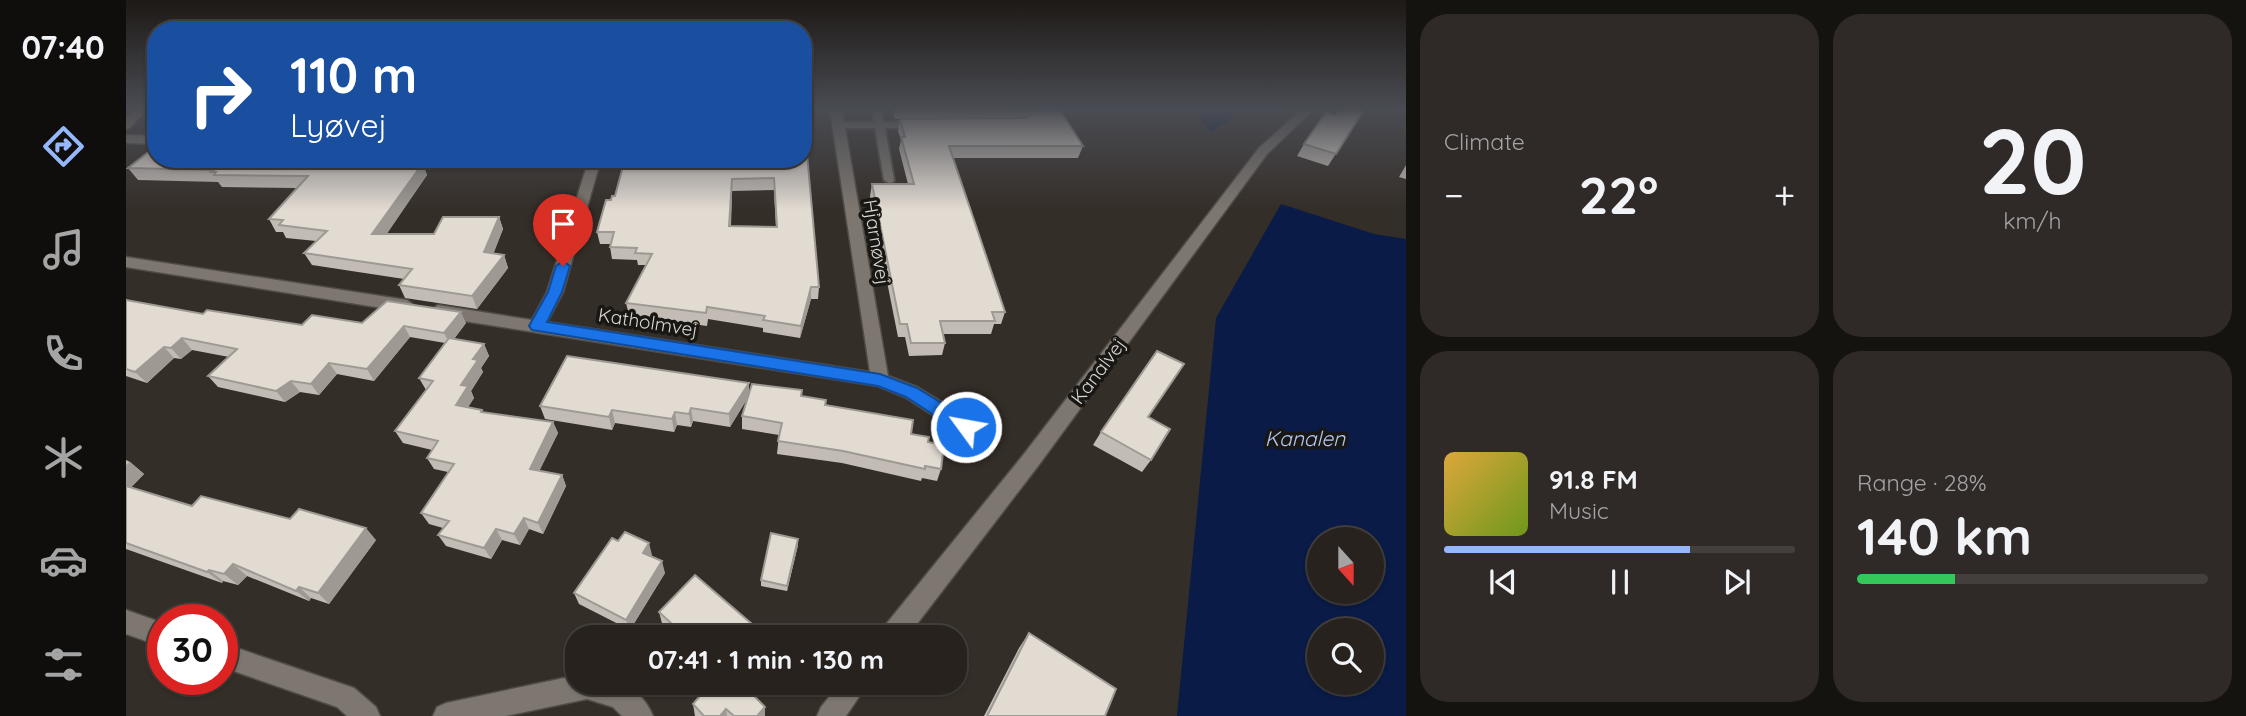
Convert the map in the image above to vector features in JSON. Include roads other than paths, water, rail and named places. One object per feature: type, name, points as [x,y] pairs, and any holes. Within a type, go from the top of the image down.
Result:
[{"type":"street","name":"Hjarnøvej","points":[[841,143],[880,380]]},
{"type":"street","name":"Kanalvej","points":[[901,625],[1272,143]]},
{"type":"street","points":[[537,326],[555,292],[592,168]]},
{"type":"street","name":"Katholmvej","points":[[126,262],[880,380],[911,392],[984,438]]},
{"type":"street","points":[[126,622],[147,629]]},
{"type":"street","points":[[238,660],[345,697],[367,716]]},
{"type":"street","points":[[446,716],[587,686],[621,697],[640,716]]},
{"type":"street","points":[[830,716],[847,695]]},
{"type":"lane","points":[[882,143],[889,180]]},
{"type":"water","name":"Kanalen","points":[[1281,204],[1374,234],[1406,239],[1406,716],[1177,716],[1216,318]]}]
